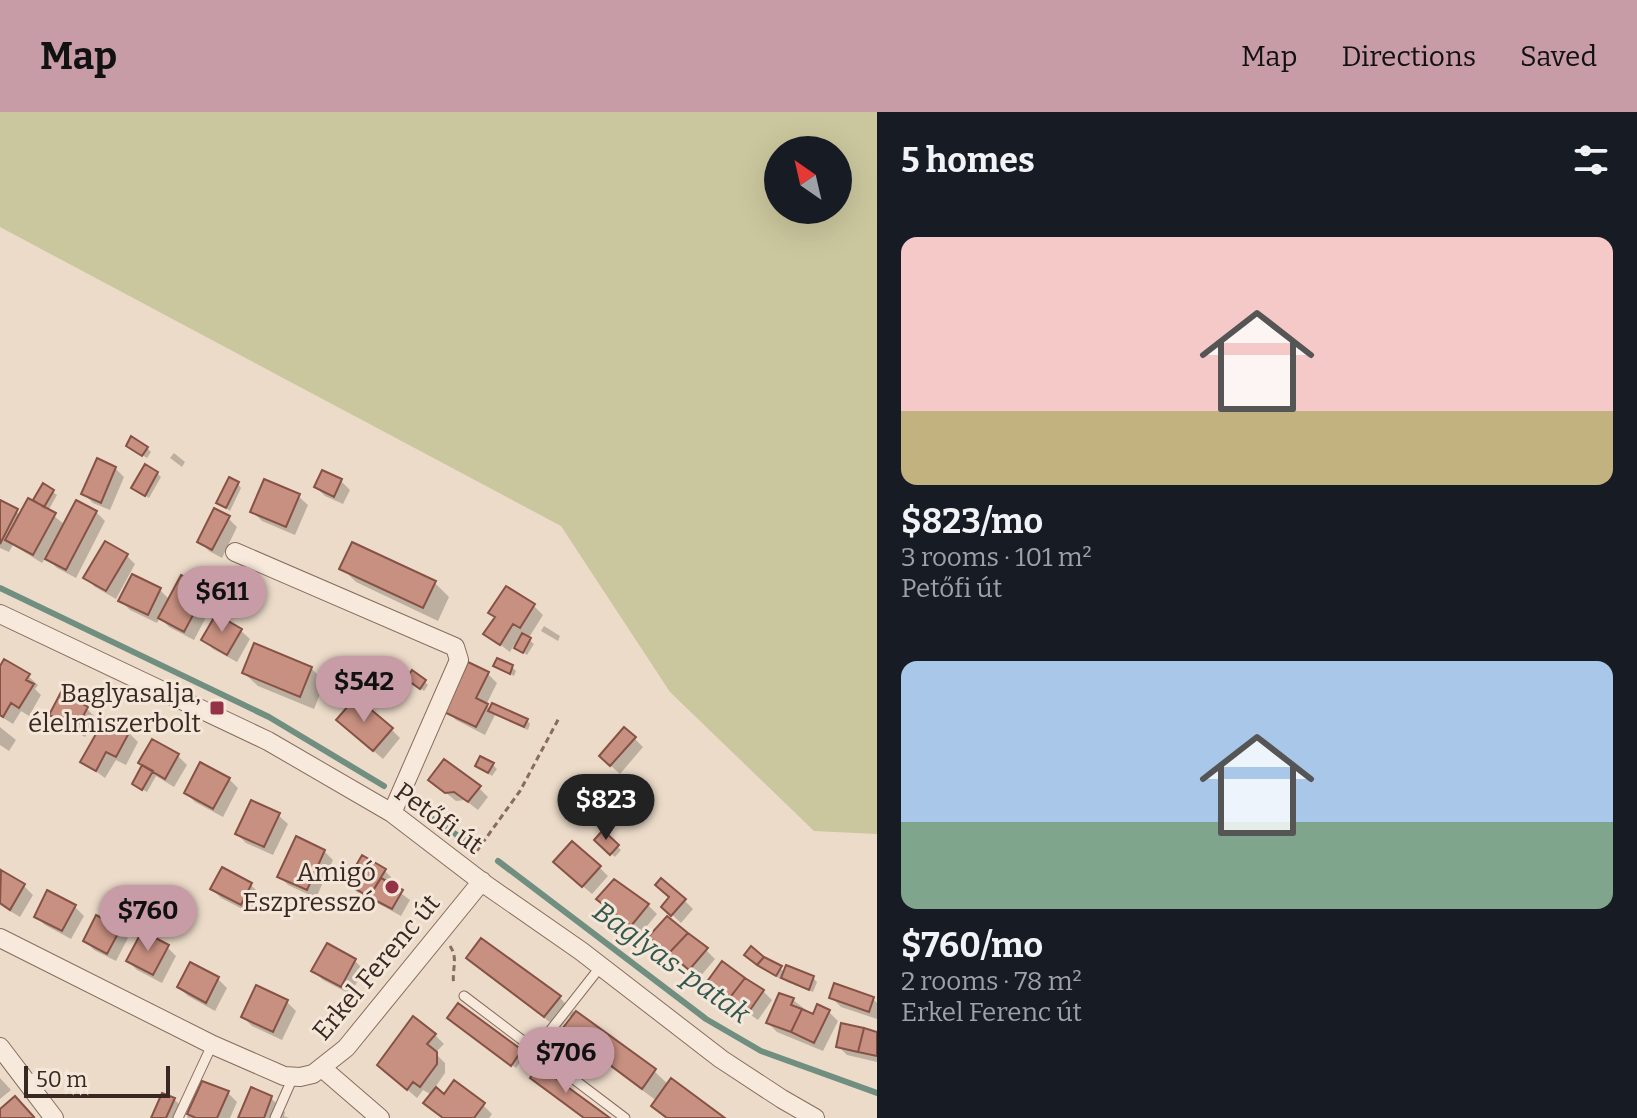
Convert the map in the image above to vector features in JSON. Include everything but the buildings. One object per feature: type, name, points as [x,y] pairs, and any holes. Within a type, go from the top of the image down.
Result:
[{"type":"street","points":[[235,552],[455,647],[459,660],[392,813]]},
{"type":"street","name":"Petőfi út","points":[[0,614],[268,741],[392,813],[601,966],[721,1059],[815,1118]]},
{"type":"street","name":"Erkel Ferenc út","points":[[293,1077],[307,1076],[322,1068],[346,1048],[482,881]]},
{"type":"street","points":[[0,938],[213,1045],[278,1074],[293,1077]]},
{"type":"street","points":[[0,1047],[54,1118]]},
{"type":"street","points":[[322,1068],[380,1118]]},
{"type":"lane","points":[[535,1050],[601,966]]},
{"type":"lane","points":[[464,996],[625,1118]]},
{"type":"lane","points":[[178,1118],[213,1045]]},
{"type":"lane","points":[[275,1118],[293,1077]]},
{"type":"path","points":[[464,867],[520,791],[559,718]]},
{"type":"path","points":[[437,935],[454,952],[453,984],[464,996]]},
{"type":"shaded area","points":[[0,112],[877,112],[877,834],[814,831],[670,692],[561,526],[0,227]]},
{"type":"waterway","name":"Baglyas-patak","points":[[0,588],[269,717],[384,786]]},
{"type":"waterway","name":"Baglyas-patak","points":[[416,808],[463,839]]},
{"type":"waterway","name":"Baglyas-patak","points":[[498,861],[706,1019],[761,1051],[877,1093]]},
{"type":"place","name":"Baglyasalja, élelmiszerbolt","points":[[217,708]]},
{"type":"place","name":"Amigó Eszpresszó","points":[[392,887]]}]
